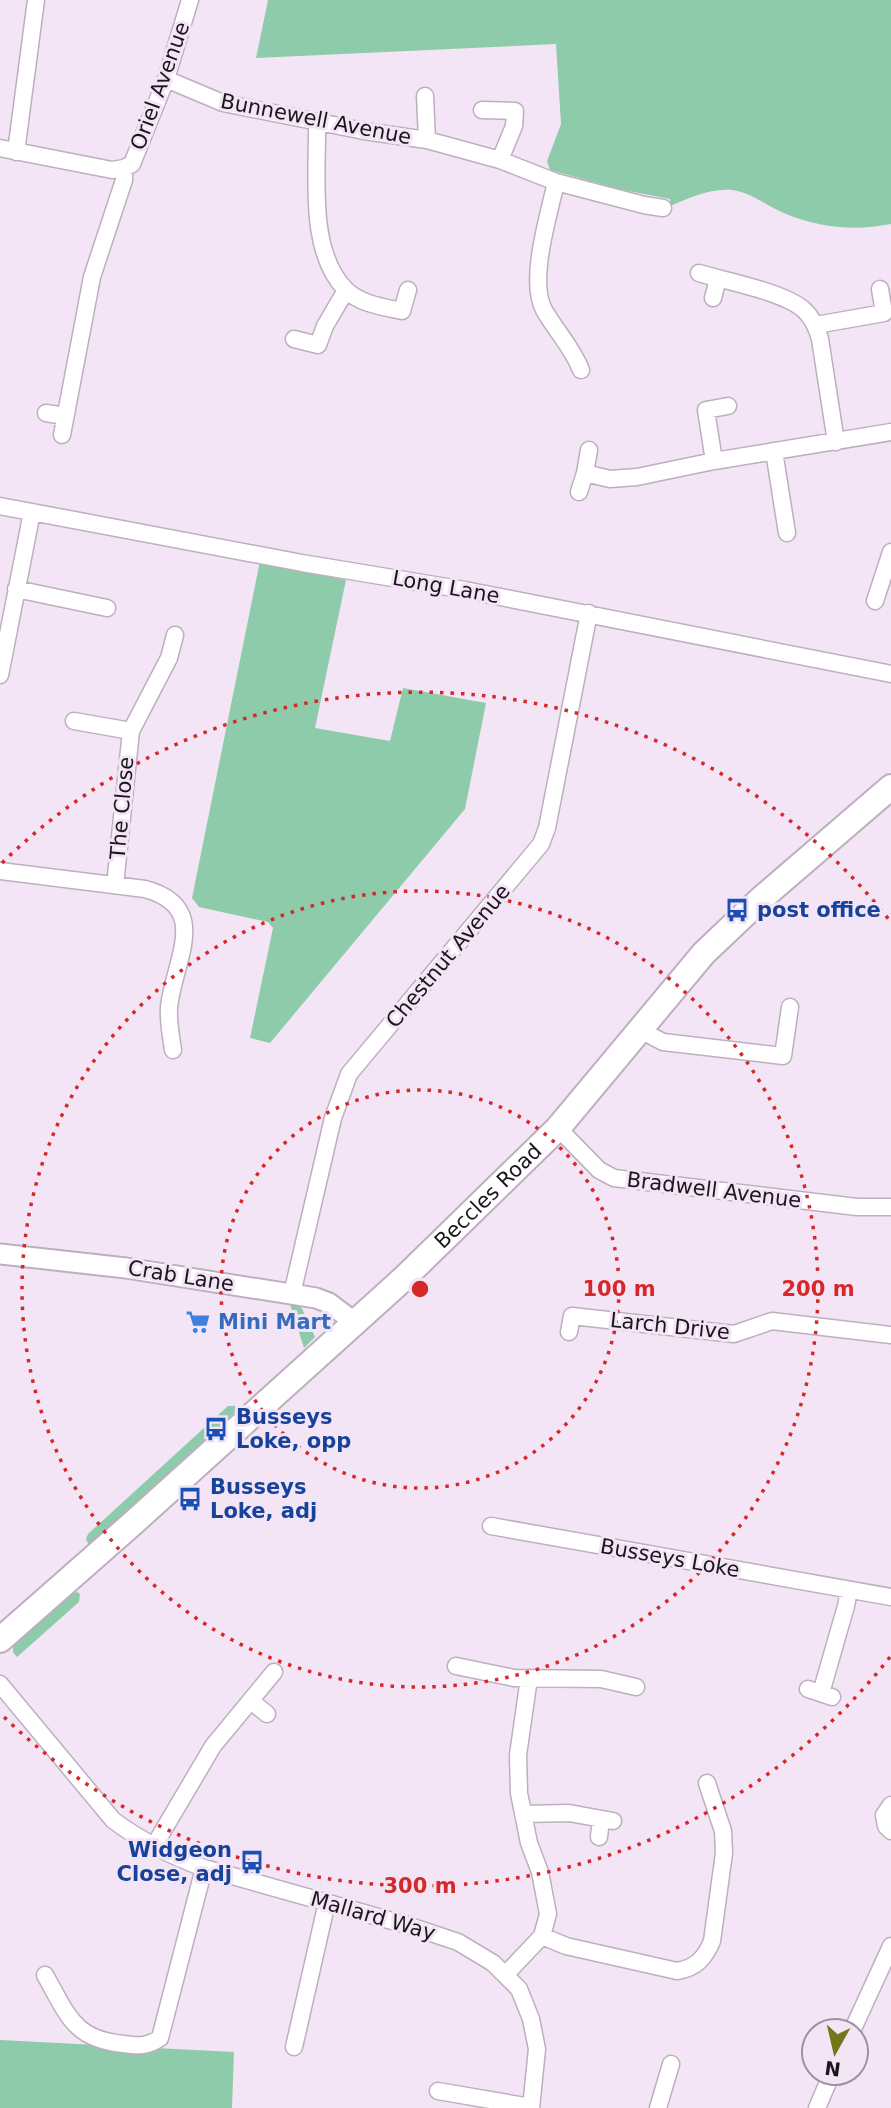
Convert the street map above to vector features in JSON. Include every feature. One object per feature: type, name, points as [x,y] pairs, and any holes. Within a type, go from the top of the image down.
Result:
[{"type":"highway","name":"Beccles Road","points":[[0,1640],[402,1280],[558,1128],[704,953],[762,898],[891,787]]},
{"type":"street","points":[[16,152],[36,0]]},
{"type":"street","name":"Oriel Avenue","points":[[124,168],[132,164],[136,156],[166,79],[191,0]]},
{"type":"street","name":"Bunnewell Avenue","points":[[166,79],[223,103],[427,140],[500,160],[556,182],[663,208]]},
{"type":"street","name":"Bunnewell Avenue","points":[[425,96],[427,140]]},
{"type":"street","points":[[482,110],[515,111],[514,126],[500,160]]},
{"type":"street","points":[[317,122],[319,229],[324,252],[333,271],[346,290],[370,303],[419,316]]},
{"type":"street","points":[[0,148],[94,168],[124,168],[124,180],[92,277],[62,435]]},
{"type":"street","points":[[556,182],[537,286],[551,336],[575,353],[581,370]]},
{"type":"street","points":[[640,222],[644,205]]},
{"type":"street","points":[[699,273],[787,299],[804,309],[816,325],[836,442]]},
{"type":"street","points":[[713,298],[718,279]]},
{"type":"street","points":[[816,325],[884,313],[880,289]]},
{"type":"street","points":[[295,339],[316,352],[325,326],[346,290]]},
{"type":"street","points":[[402,311],[408,290]]},
{"type":"street","points":[[714,461],[706,410],[728,406]]},
{"type":"street","points":[[46,413],[65,416]]},
{"type":"street","points":[[585,473],[610,479],[637,477],[714,461],[891,432]]},
{"type":"street","points":[[579,492],[589,450]]},
{"type":"street","points":[[768,520],[786,526],[774,451]]},
{"type":"street","name":"Long Lane","points":[[0,506],[589,613],[891,674]]},
{"type":"street","points":[[0,675],[32,512]]},
{"type":"street","points":[[882,595],[891,552]]},
{"type":"street","points":[[16,589],[107,608]]},
{"type":"street","name":"Chestnut Avenue","points":[[292,1294],[333,1118],[349,1074],[541,844],[547,828],[589,613]]},
{"type":"street","name":"The Close","points":[[115,885],[131,731],[169,658],[174,635]]},
{"type":"street","name":"The Close","points":[[74,721],[131,731]]},
{"type":"street","points":[[0,871],[115,885],[161,894],[178,906],[183,917],[184,933],[170,1005],[173,1050]]},
{"type":"street","points":[[640,1030],[663,1042],[783,1056],[790,1007]]},
{"type":"street","name":"Bradwell Avenue","points":[[558,1128],[598,1170],[614,1178],[857,1207],[891,1207]]},
{"type":"street","name":"Crab Lane","points":[[0,1254],[126,1268],[292,1294],[329,1303],[354,1322]]},
{"type":"street","name":"Larch Drive","points":[[571,1317],[734,1335],[772,1321],[891,1335]]},
{"type":"street","name":"Busseys Loke","points":[[491,1526],[891,1597]]},
{"type":"street","points":[[821,1693],[849,1590]]},
{"type":"street","points":[[472,1652],[462,1668],[514,1678],[601,1679],[630,1685],[620,1700]]},
{"type":"street","points":[[154,1846],[213,1746],[274,1672]]},
{"type":"street","points":[[506,1974],[542,1936],[548,1914],[519,1793],[517,1755],[530,1678]]},
{"type":"street","name":"Mallard Way","points":[[0,1685],[113,1820],[132,1835],[179,1859],[204,1868],[458,1942],[494,1963],[519,1989],[531,2019],[537,2049],[531,2108]]},
{"type":"street","points":[[251,1700],[267,1714]]},
{"type":"street","points":[[542,1936],[566,1946],[677,1971],[689,1969],[699,1962],[712,1941],[724,1853],[723,1832],[707,1783]]},
{"type":"street","points":[[891,1805],[884,1815],[886,1826],[891,1831]]},
{"type":"street","points":[[523,1814],[569,1813],[607,1820],[599,1837]]},
{"type":"street","points":[[45,1975],[75,2026],[86,2035],[104,2042],[140,2046],[151,2044],[160,2038],[204,1868]]},
{"type":"street","points":[[294,2048],[327,1902]]},
{"type":"street","points":[[858,2017],[891,1946]]},
{"type":"street","points":[[657,2108],[671,2064]]},
{"type":"street","points":[[817,2108],[826,2087]]},
{"type":"street","points":[[438,2091],[531,2108]]},
{"type":"green space","points":[[268,0],[891,0],[891,224],[851,228],[825,225],[786,214],[732,190],[708,192],[670,206],[670,199],[623,190],[550,170],[547,161],[561,124],[556,44],[256,58]]},
{"type":"green space","points":[[260,561],[346,580],[315,728],[390,741],[403,688],[486,703],[465,809],[270,1043],[250,1038],[273,928],[268,922],[199,907],[192,898]]},
{"type":"green space","points":[[289,1301],[299,1302],[315,1337],[304,1348]]},
{"type":"green space","points":[[228,1406],[239,1408],[89,1546],[86,1539],[88,1534]]},
{"type":"green space","points":[[77,1592],[80,1594],[79,1602],[17,1657],[13,1652],[13,1645]]},
{"type":"green space","points":[[0,2040],[234,2052],[232,2108],[0,2108]]},
{"type":"place","name":"post office","points":[[737,910]]},
{"type":"place","name":"Mini Mart","points":[[198,1322]]},
{"type":"place","name":"Busseys Loke, opp","points":[[216,1429]]},
{"type":"place","name":"Busseys Loke, adj","points":[[190,1499]]},
{"type":"place","name":"Widgeon Close, adj","points":[[252,1862]]}]
